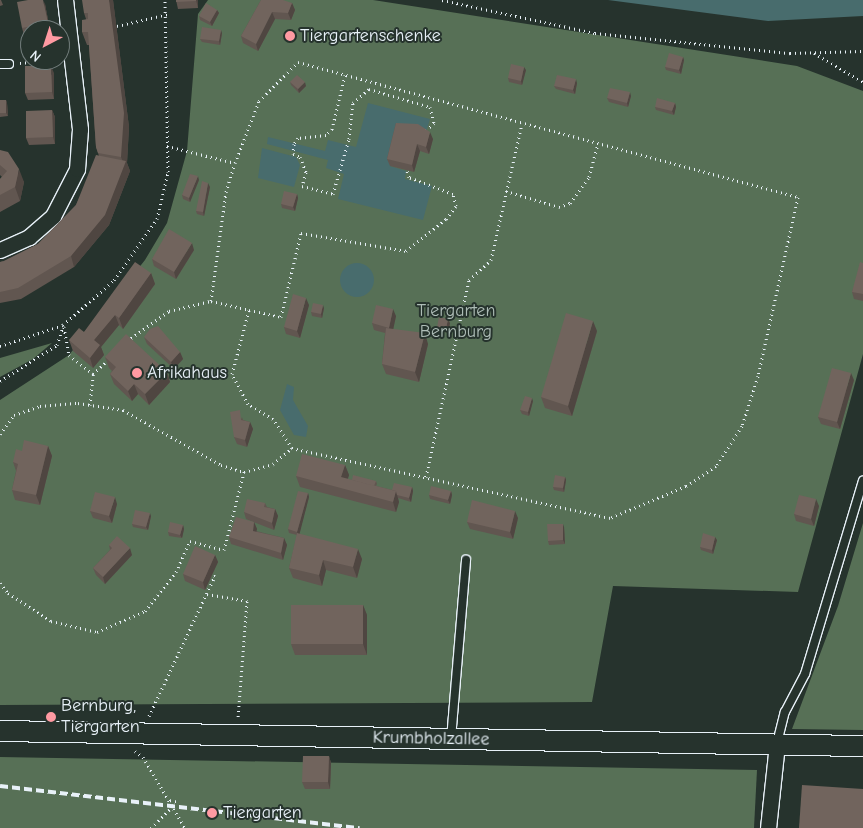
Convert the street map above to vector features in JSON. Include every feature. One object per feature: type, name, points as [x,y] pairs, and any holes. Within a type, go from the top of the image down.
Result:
[{"type":"street","points":[[0,250],[29,237],[53,216],[77,169],[80,129],[65,0]]},
{"type":"street","name":"Krumbholzallee","points":[[0,731],[863,746]]},
{"type":"street","points":[[768,828],[777,744]]},
{"type":"lane","points":[[0,64],[9,64]]},
{"type":"lane","points":[[777,744],[785,712],[808,665],[863,481]]},
{"type":"lane","points":[[451,739],[466,560]]},
{"type":"path","points":[[0,346],[63,325],[114,280],[143,242],[164,195],[167,146],[168,14],[165,0]]},
{"type":"path","points":[[442,0],[595,33],[814,53],[863,51]]},
{"type":"path","points":[[117,26],[168,14]]},
{"type":"path","points":[[814,53],[863,82]]},
{"type":"path","points":[[211,301],[226,192],[235,163],[260,101],[298,62],[798,197],[758,376],[742,426],[716,466],[686,486],[610,518],[292,448],[273,419],[248,404],[232,374],[249,310]]},
{"type":"path","points":[[345,75],[332,129],[326,135],[298,138],[294,144],[294,154],[300,157],[306,172],[302,186],[333,194],[349,139],[352,103],[369,89],[430,107],[434,123],[415,136]]},
{"type":"path","points":[[426,477],[469,280],[491,260],[522,123]]},
{"type":"path","points":[[506,191],[559,207],[570,203],[589,177],[598,143]]},
{"type":"path","points":[[167,146],[235,163]]},
{"type":"path","points":[[119,349],[138,330],[169,311],[211,301],[281,317],[301,232],[406,251],[446,219],[456,206],[453,194],[409,177],[408,158]]},
{"type":"path","points":[[63,325],[69,355],[93,374]]},
{"type":"path","points":[[0,381],[57,345],[63,325]]},
{"type":"path","points":[[90,405],[93,374],[112,356]]},
{"type":"path","points":[[0,434],[14,415],[40,406],[90,405],[123,410],[171,441],[244,472],[273,464],[292,448]]},
{"type":"path","points":[[0,583],[8,593],[51,621],[97,632],[145,610],[181,560],[190,541],[224,550],[244,472]]},
{"type":"path","points":[[181,560],[189,564]]},
{"type":"path","points":[[148,717],[215,576],[206,572]]},
{"type":"path","points":[[207,594],[247,601],[238,718]]},
{"type":"path","points":[[134,734],[134,750],[144,757],[170,800],[170,810],[185,828]]},
{"type":"path","points":[[170,800],[178,802]]},
{"type":"path","points":[[151,828],[170,810]]},
{"type":"green space","name":"Tiergarten Bernburg","points":[[208,0],[373,0],[797,66],[863,91],[863,354],[798,592],[613,586],[592,702],[0,705],[0,400],[69,355],[145,260],[167,223],[187,151],[198,14]]},
{"type":"green space","points":[[52,343],[33,359],[0,377],[0,358]]},
{"type":"green space","points":[[863,523],[863,730],[792,729],[838,606]]},
{"type":"green space","points":[[0,757],[757,770],[754,828],[0,828]]},
{"type":"water","points":[[608,0],[863,0],[863,16],[768,21]]},
{"type":"water","points":[[368,103],[430,119],[426,132],[399,129],[390,166],[406,171],[405,179],[432,186],[423,220],[338,199],[344,174],[326,168],[328,160],[267,144],[268,137],[325,151],[328,140],[356,147]]},
{"type":"water","points":[[262,148],[296,157],[300,165],[294,187],[258,178]]},
{"type":"water","points":[[357,263],[364,264],[369,268],[373,273],[373,287],[369,292],[364,296],[357,297],[350,296],[345,292],[341,287],[340,280],[341,273],[345,268],[350,264]]},
{"type":"water","points":[[287,384],[294,387],[293,400],[308,426],[306,437],[294,435],[280,410]]},
{"type":"building","points":[[43,0],[47,20],[20,20],[17,2]]},
{"type":"building","points":[[82,0],[109,0],[124,113],[121,157],[98,153],[96,147],[88,32],[82,32],[82,20],[88,19],[88,13],[84,13]]},
{"type":"building","points":[[176,0],[196,0],[196,1],[176,2]]},
{"type":"building","points":[[261,0],[283,0],[292,3],[288,13],[272,12],[256,44],[241,36]]},
{"type":"building","points":[[206,3],[217,10],[210,22],[199,16]]},
{"type":"building","points":[[202,27],[221,30],[219,41],[200,39]]},
{"type":"building","points":[[669,53],[683,57],[679,70],[665,67]]},
{"type":"building","points":[[511,64],[524,67],[521,81],[508,78]]},
{"type":"building","points":[[25,70],[51,70],[52,92],[25,93]]},
{"type":"building","points":[[297,75],[305,82],[298,89],[290,82]]},
{"type":"building","points":[[557,75],[576,79],[573,90],[554,86]]},
{"type":"building","points":[[610,88],[630,92],[627,103],[607,98]]},
{"type":"building","points":[[657,98],[675,103],[672,111],[655,107]]},
{"type":"building","points":[[0,100],[6,100],[6,113],[0,113]]},
{"type":"building","points":[[52,110],[53,137],[26,138],[26,111]]},
{"type":"building","points":[[396,123],[418,124],[430,132],[426,147],[417,144],[412,165],[387,159]]},
{"type":"building","points":[[0,150],[8,152],[19,169],[15,187],[0,195],[0,179],[7,171],[0,165]]},
{"type":"building","points":[[96,155],[126,161],[105,215],[71,256],[18,288],[0,292],[0,262],[38,244],[76,205]]},
{"type":"building","points":[[190,174],[198,176],[189,198],[182,195]]},
{"type":"building","points":[[202,181],[208,183],[203,212],[196,211]]},
{"type":"building","points":[[284,191],[297,194],[293,207],[281,204]]},
{"type":"building","points":[[169,229],[192,243],[174,272],[152,259]]},
{"type":"building","points":[[135,262],[151,273],[119,318],[115,315],[94,340],[100,345],[90,358],[69,340],[79,328],[84,332]]},
{"type":"building","points":[[860,262],[863,263],[863,294],[852,292]]},
{"type":"building","points":[[293,294],[306,298],[297,331],[284,327]]},
{"type":"building","points":[[313,303],[323,305],[321,314],[311,312]]},
{"type":"building","points":[[376,305],[393,309],[389,328],[372,323]]},
{"type":"building","points":[[566,313],[593,321],[568,406],[541,397]]},
{"type":"building","points":[[439,317],[448,319],[446,329],[437,327]]},
{"type":"building","points":[[158,326],[180,352],[171,362],[144,337],[150,329]]},
{"type":"building","points":[[386,328],[425,333],[415,372],[382,364]]},
{"type":"building","name":"Afrikahaus","points":[[126,334],[167,372],[145,394],[134,384],[128,391],[110,374],[116,367],[105,357]]},
{"type":"building","points":[[832,368],[851,373],[837,422],[818,417]]},
{"type":"building","points":[[525,396],[532,398],[528,412],[520,410]]},
{"type":"building","points":[[240,410],[241,420],[250,422],[245,440],[234,437],[230,412]]},
{"type":"building","points":[[24,440],[48,446],[36,495],[12,490],[18,464],[13,462],[16,449],[22,451]]},
{"type":"building","points":[[302,454],[345,465],[341,477],[396,491],[393,502],[296,476]]},
{"type":"building","points":[[353,475],[376,481],[374,486],[352,480]]},
{"type":"building","points":[[555,475],[565,477],[563,488],[553,487]]},
{"type":"building","points":[[394,483],[412,487],[409,498],[397,495],[396,491],[392,490]]},
{"type":"building","points":[[431,486],[451,491],[448,500],[429,495]]},
{"type":"building","points":[[298,491],[308,493],[297,532],[288,529]]},
{"type":"building","points":[[95,492],[115,497],[109,516],[90,511]]},
{"type":"building","points":[[799,495],[816,499],[811,519],[794,514]]},
{"type":"building","points":[[247,499],[265,503],[264,507],[275,509],[272,523],[244,512]]},
{"type":"building","points":[[472,500],[515,511],[510,532],[467,522]]},
{"type":"building","points":[[135,510],[150,513],[146,527],[132,524]]},
{"type":"building","points":[[236,517],[254,522],[253,531],[284,538],[281,553],[229,537]]},
{"type":"building","points":[[170,522],[183,525],[180,535],[168,532]]},
{"type":"building","points":[[547,524],[563,524],[563,540],[548,541]]},
{"type":"building","points":[[297,533],[358,549],[353,567],[323,560],[319,575],[289,568]]},
{"type":"building","points":[[703,533],[715,537],[712,550],[700,547]]},
{"type":"building","points":[[117,536],[130,548],[103,577],[93,568],[112,548],[109,545]]},
{"type":"building","points":[[195,546],[215,555],[203,582],[183,574]]},
{"type":"building","points":[[291,605],[363,605],[363,644],[291,644]]},
{"type":"building","points":[[303,756],[329,756],[328,782],[302,782]]},
{"type":"building","points":[[802,785],[863,789],[863,828],[799,828]]},
{"type":"railway","points":[[0,786],[360,828]]},
{"type":"place","name":"Tiergartenschenke","points":[[290,36]]},
{"type":"place","name":"Afrikahaus","points":[[137,373]]},
{"type":"place","name":"Bernburg, Tiergarten","points":[[51,717]]},
{"type":"place","name":"Tiergarten","points":[[212,813]]}]
